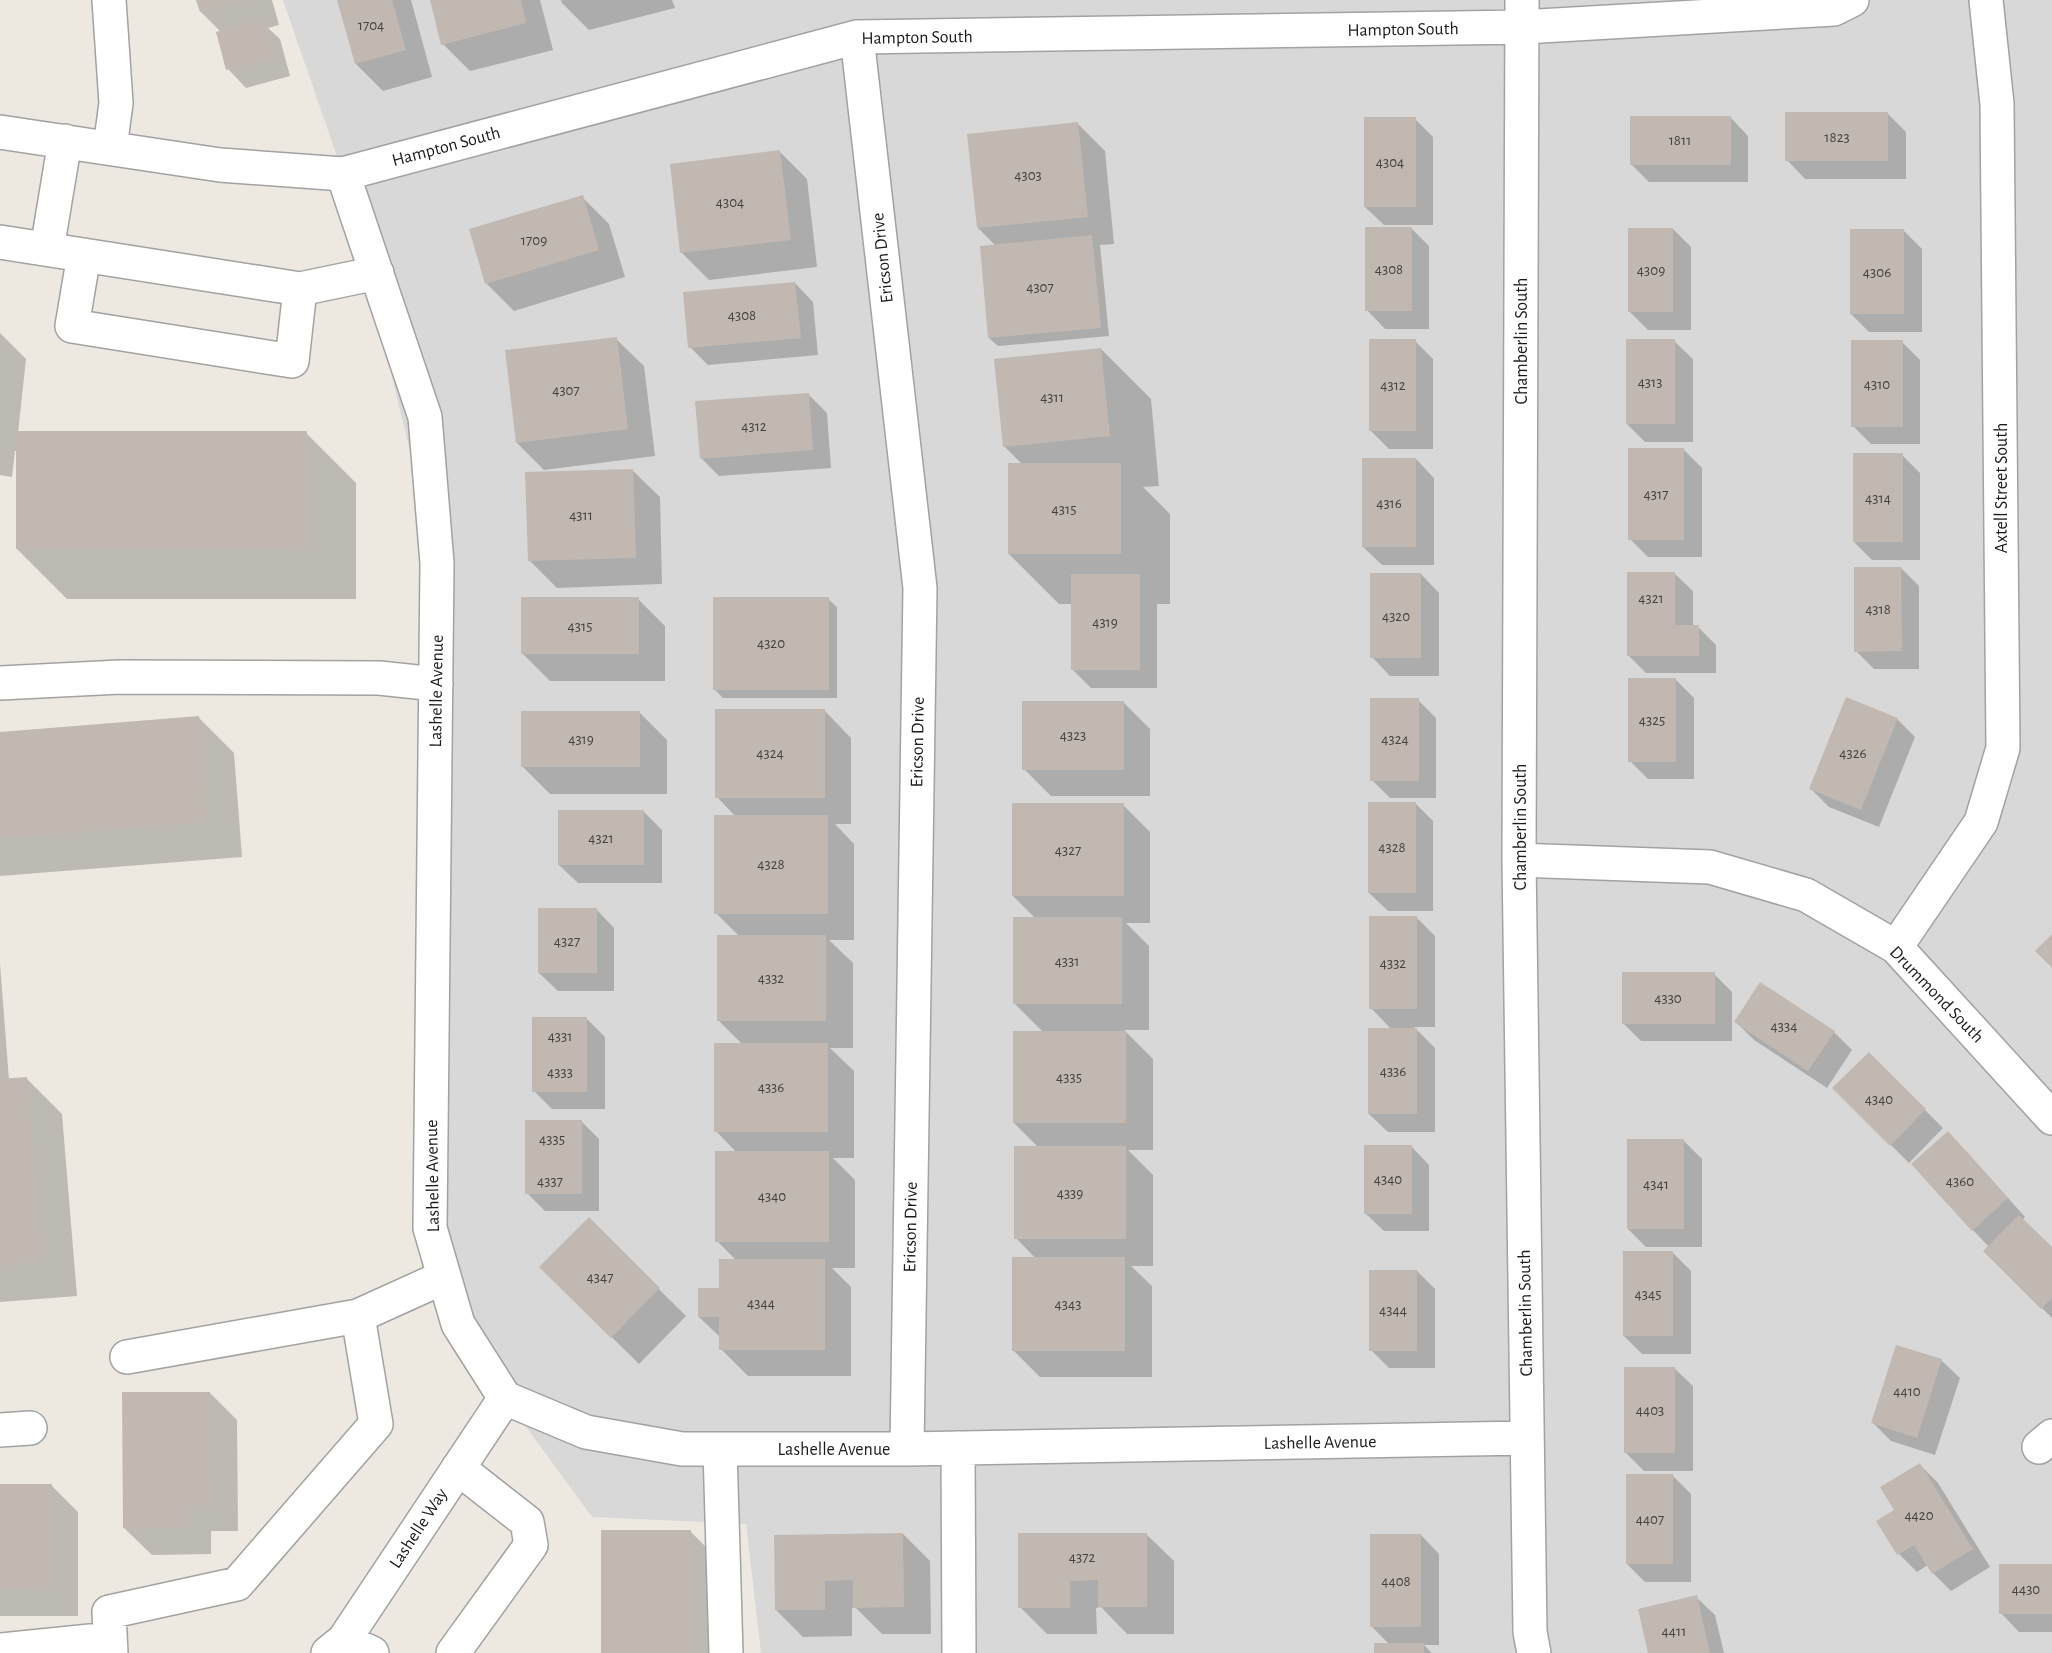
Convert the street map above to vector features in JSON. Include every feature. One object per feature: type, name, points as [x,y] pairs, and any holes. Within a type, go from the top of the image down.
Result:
[{"type":"street","points":[[109,0],[116,103],[111,148]]},
{"type":"street","name":"Hampton South","points":[[0,132],[220,165],[343,174],[857,37],[1522,14],[1834,9],[1852,0]]},
{"type":"street","name":"Axtell Street South","points":[[1896,947],[1982,822],[2003,748],[1997,104],[1986,0]]},
{"type":"street","name":"Chamberlin South","points":[[1522,14],[1519,860],[1530,1632],[1534,1653]]},
{"type":"street","name":"Ericson Drive","points":[[857,37],[920,588],[907,1449]]},
{"type":"street","points":[[47,249],[65,141]]},
{"type":"street","name":"Lashelle Avenue","points":[[343,174],[425,417],[437,563],[430,1228],[458,1324],[505,1398],[586,1432],[682,1449],[907,1449],[1527,1438]]},
{"type":"street","points":[[0,242],[300,289],[377,273]]},
{"type":"street","points":[[84,255],[72,326],[292,361],[300,289]]},
{"type":"street","points":[[0,683],[120,676],[379,678],[436,684]]},
{"type":"street","name":"Drummond South","points":[[1519,860],[1710,867],[1806,895],[1896,947],[2052,1118]]},
{"type":"street","points":[[127,1357],[358,1316],[444,1277]]},
{"type":"street","points":[[0,1650],[111,1646],[109,1611],[237,1584],[376,1424],[358,1316]]},
{"type":"street","name":"Lashelle Way","points":[[348,1649],[458,1468],[505,1398]]},
{"type":"street","points":[[958,1448],[959,1653]]},
{"type":"street","points":[[720,1449],[726,1653]]},
{"type":"street","points":[[453,1653],[531,1545],[527,1522],[458,1468]]},
{"type":"shaded area","points":[[283,0],[2052,0],[2052,1653],[761,1653],[746,1524],[592,1517],[505,1398],[430,1228],[437,563],[343,174]]},
{"type":"building","points":[[196,0],[242,0],[242,1],[200,12]]},
{"type":"building","points":[[337,0],[392,0],[406,50],[355,64]]},
{"type":"building","points":[[430,0],[521,0],[526,23],[441,45]]},
{"type":"building","points":[[262,19],[273,58],[226,70],[216,32]]},
{"type":"building","points":[[1785,112],[1888,112],[1888,161],[1785,161]]},
{"type":"building","points":[[1630,116],[1731,116],[1731,165],[1630,165]]},
{"type":"building","points":[[1364,117],[1416,117],[1416,207],[1364,207]]},
{"type":"building","points":[[1078,122],[1088,217],[977,228],[967,134]]},
{"type":"building","points":[[780,150],[791,240],[680,253],[670,164]]},
{"type":"building","points":[[583,195],[599,250],[485,284],[469,229]]},
{"type":"building","points":[[1365,227],[1412,227],[1412,311],[1365,311]]},
{"type":"building","points":[[1628,228],[1673,228],[1673,312],[1628,312]]},
{"type":"building","points":[[1850,229],[1904,229],[1904,314],[1850,314]]},
{"type":"building","points":[[1092,235],[1101,328],[988,338],[980,246]]},
{"type":"building","points":[[795,282],[801,338],[688,348],[683,292]]},
{"type":"building","points":[[617,337],[628,429],[516,443],[505,350]]},
{"type":"building","points":[[1369,339],[1416,339],[1416,431],[1369,431]]},
{"type":"building","points":[[1626,339],[1675,339],[1675,424],[1626,424]]},
{"type":"building","points":[[1851,340],[1903,340],[1903,427],[1851,427]]},
{"type":"building","points":[[1101,348],[1110,436],[1003,447],[994,359]]},
{"type":"building","points":[[809,393],[813,450],[700,459],[695,401]]},
{"type":"building","points":[[16,431],[307,431],[307,549],[16,549]]},
{"type":"building","points":[[1628,448],[1684,448],[1684,540],[1628,540]]},
{"type":"building","points":[[1853,453],[1903,453],[1903,542],[1853,542]]},
{"type":"building","points":[[1362,458],[1416,458],[1416,547],[1362,547]]},
{"type":"building","points":[[1008,463],[1121,463],[1121,554],[1008,554]]},
{"type":"building","points":[[633,469],[636,558],[528,561],[525,472]]},
{"type":"building","points":[[1854,567],[1901,567],[1902,651],[1854,652]]},
{"type":"building","points":[[1627,572],[1675,572],[1675,625],[1699,625],[1699,656],[1627,656]]},
{"type":"building","points":[[1370,573],[1421,573],[1421,658],[1370,658]]},
{"type":"building","points":[[1071,574],[1140,574],[1140,670],[1071,670]]},
{"type":"building","points":[[521,597],[639,597],[639,654],[521,654]]},
{"type":"building","points":[[713,597],[829,597],[829,690],[713,690]]},
{"type":"building","points":[[1628,678],[1676,678],[1676,762],[1628,762]]},
{"type":"building","points":[[1846,697],[1898,718],[1861,810],[1809,789]]},
{"type":"building","points":[[1370,698],[1419,698],[1419,781],[1370,781]]},
{"type":"building","points":[[1022,701],[1124,701],[1124,770],[1022,770]]},
{"type":"building","points":[[715,709],[825,709],[825,798],[715,798]]},
{"type":"building","points":[[521,711],[640,711],[640,767],[521,767]]},
{"type":"building","points":[[199,716],[208,822],[0,838],[0,732]]},
{"type":"building","points":[[1368,802],[1416,802],[1416,893],[1368,893]]},
{"type":"building","points":[[1012,803],[1124,803],[1124,896],[1012,896]]},
{"type":"building","points":[[558,810],[644,810],[644,865],[558,865]]},
{"type":"building","points":[[714,815],[828,815],[828,914],[714,914]]},
{"type":"building","points":[[538,908],[597,908],[597,973],[538,973]]},
{"type":"building","points":[[1369,916],[1417,916],[1417,1009],[1369,1009]]},
{"type":"building","points":[[1013,917],[1122,917],[1122,1004],[1013,1004]]},
{"type":"building","points":[[2052,934],[2052,968],[2035,951]]},
{"type":"building","points":[[717,935],[826,935],[826,1021],[717,1021]]},
{"type":"building","points":[[1622,972],[1715,972],[1715,1024],[1622,1024]]},
{"type":"building","points":[[1760,982],[1835,1031],[1808,1071],[1734,1022]]},
{"type":"building","points":[[532,1017],[587,1017],[587,1092],[532,1092]]},
{"type":"building","points":[[1368,1028],[1417,1028],[1417,1114],[1368,1114]]},
{"type":"building","points":[[1013,1031],[1126,1031],[1126,1123],[1013,1123]]},
{"type":"building","points":[[714,1043],[828,1043],[828,1132],[714,1132]]},
{"type":"building","points":[[1869,1052],[1926,1109],[1890,1146],[1832,1088]]},
{"type":"building","points":[[27,1077],[42,1261],[0,1265],[0,1079]]},
{"type":"building","points":[[525,1120],[582,1120],[582,1194],[525,1194]]},
{"type":"building","points":[[1948,1131],[2008,1198],[1972,1231],[1911,1164]]},
{"type":"building","points":[[1627,1139],[1684,1139],[1684,1229],[1627,1229]]},
{"type":"building","points":[[1364,1145],[1412,1145],[1412,1214],[1364,1214]]},
{"type":"building","points":[[1014,1146],[1126,1146],[1126,1239],[1014,1239]]},
{"type":"building","points":[[715,1151],[829,1151],[829,1242],[715,1242]]},
{"type":"building","points":[[2019,1215],[2052,1247],[2052,1298],[2041,1309],[1983,1251]]},
{"type":"building","points":[[589,1217],[660,1288],[611,1338],[539,1267]]},
{"type":"building","points":[[1623,1251],[1673,1251],[1673,1336],[1623,1336]]},
{"type":"building","points":[[1012,1257],[1125,1257],[1125,1351],[1012,1351]]},
{"type":"building","points":[[719,1259],[825,1259],[825,1350],[719,1350],[719,1317],[698,1317],[698,1288],[719,1288]]},
{"type":"building","points":[[1369,1270],[1417,1270],[1417,1351],[1369,1351]]},
{"type":"building","points":[[1896,1345],[1942,1359],[1917,1438],[1871,1423]]},
{"type":"building","points":[[1624,1367],[1675,1367],[1675,1453],[1624,1453]]},
{"type":"building","points":[[122,1392],[210,1392],[211,1505],[184,1505],[184,1528],[123,1528]]},
{"type":"building","points":[[1920,1463],[1973,1549],[1932,1574],[1914,1545],[1897,1555],[1876,1521],[1894,1510],[1880,1487]]},
{"type":"building","points":[[1626,1474],[1673,1474],[1673,1564],[1626,1564]]},
{"type":"building","points":[[0,1484],[52,1484],[52,1590],[0,1590]]},
{"type":"building","points":[[601,1530],[691,1530],[691,1653],[601,1653]]},
{"type":"building","points":[[903,1533],[904,1607],[853,1608],[853,1580],[825,1581],[825,1610],[775,1610],[774,1535]]},
{"type":"building","points":[[1018,1533],[1147,1533],[1147,1607],[1098,1607],[1098,1580],[1070,1581],[1070,1608],[1018,1608]]},
{"type":"building","points":[[1370,1534],[1421,1534],[1421,1627],[1370,1627]]},
{"type":"building","points":[[1999,1564],[2052,1564],[2052,1614],[1999,1614]]},
{"type":"building","points":[[1697,1595],[1710,1653],[1648,1653],[1638,1609]]},
{"type":"building","points":[[1374,1643],[1424,1643],[1424,1653],[1374,1653]]}]
